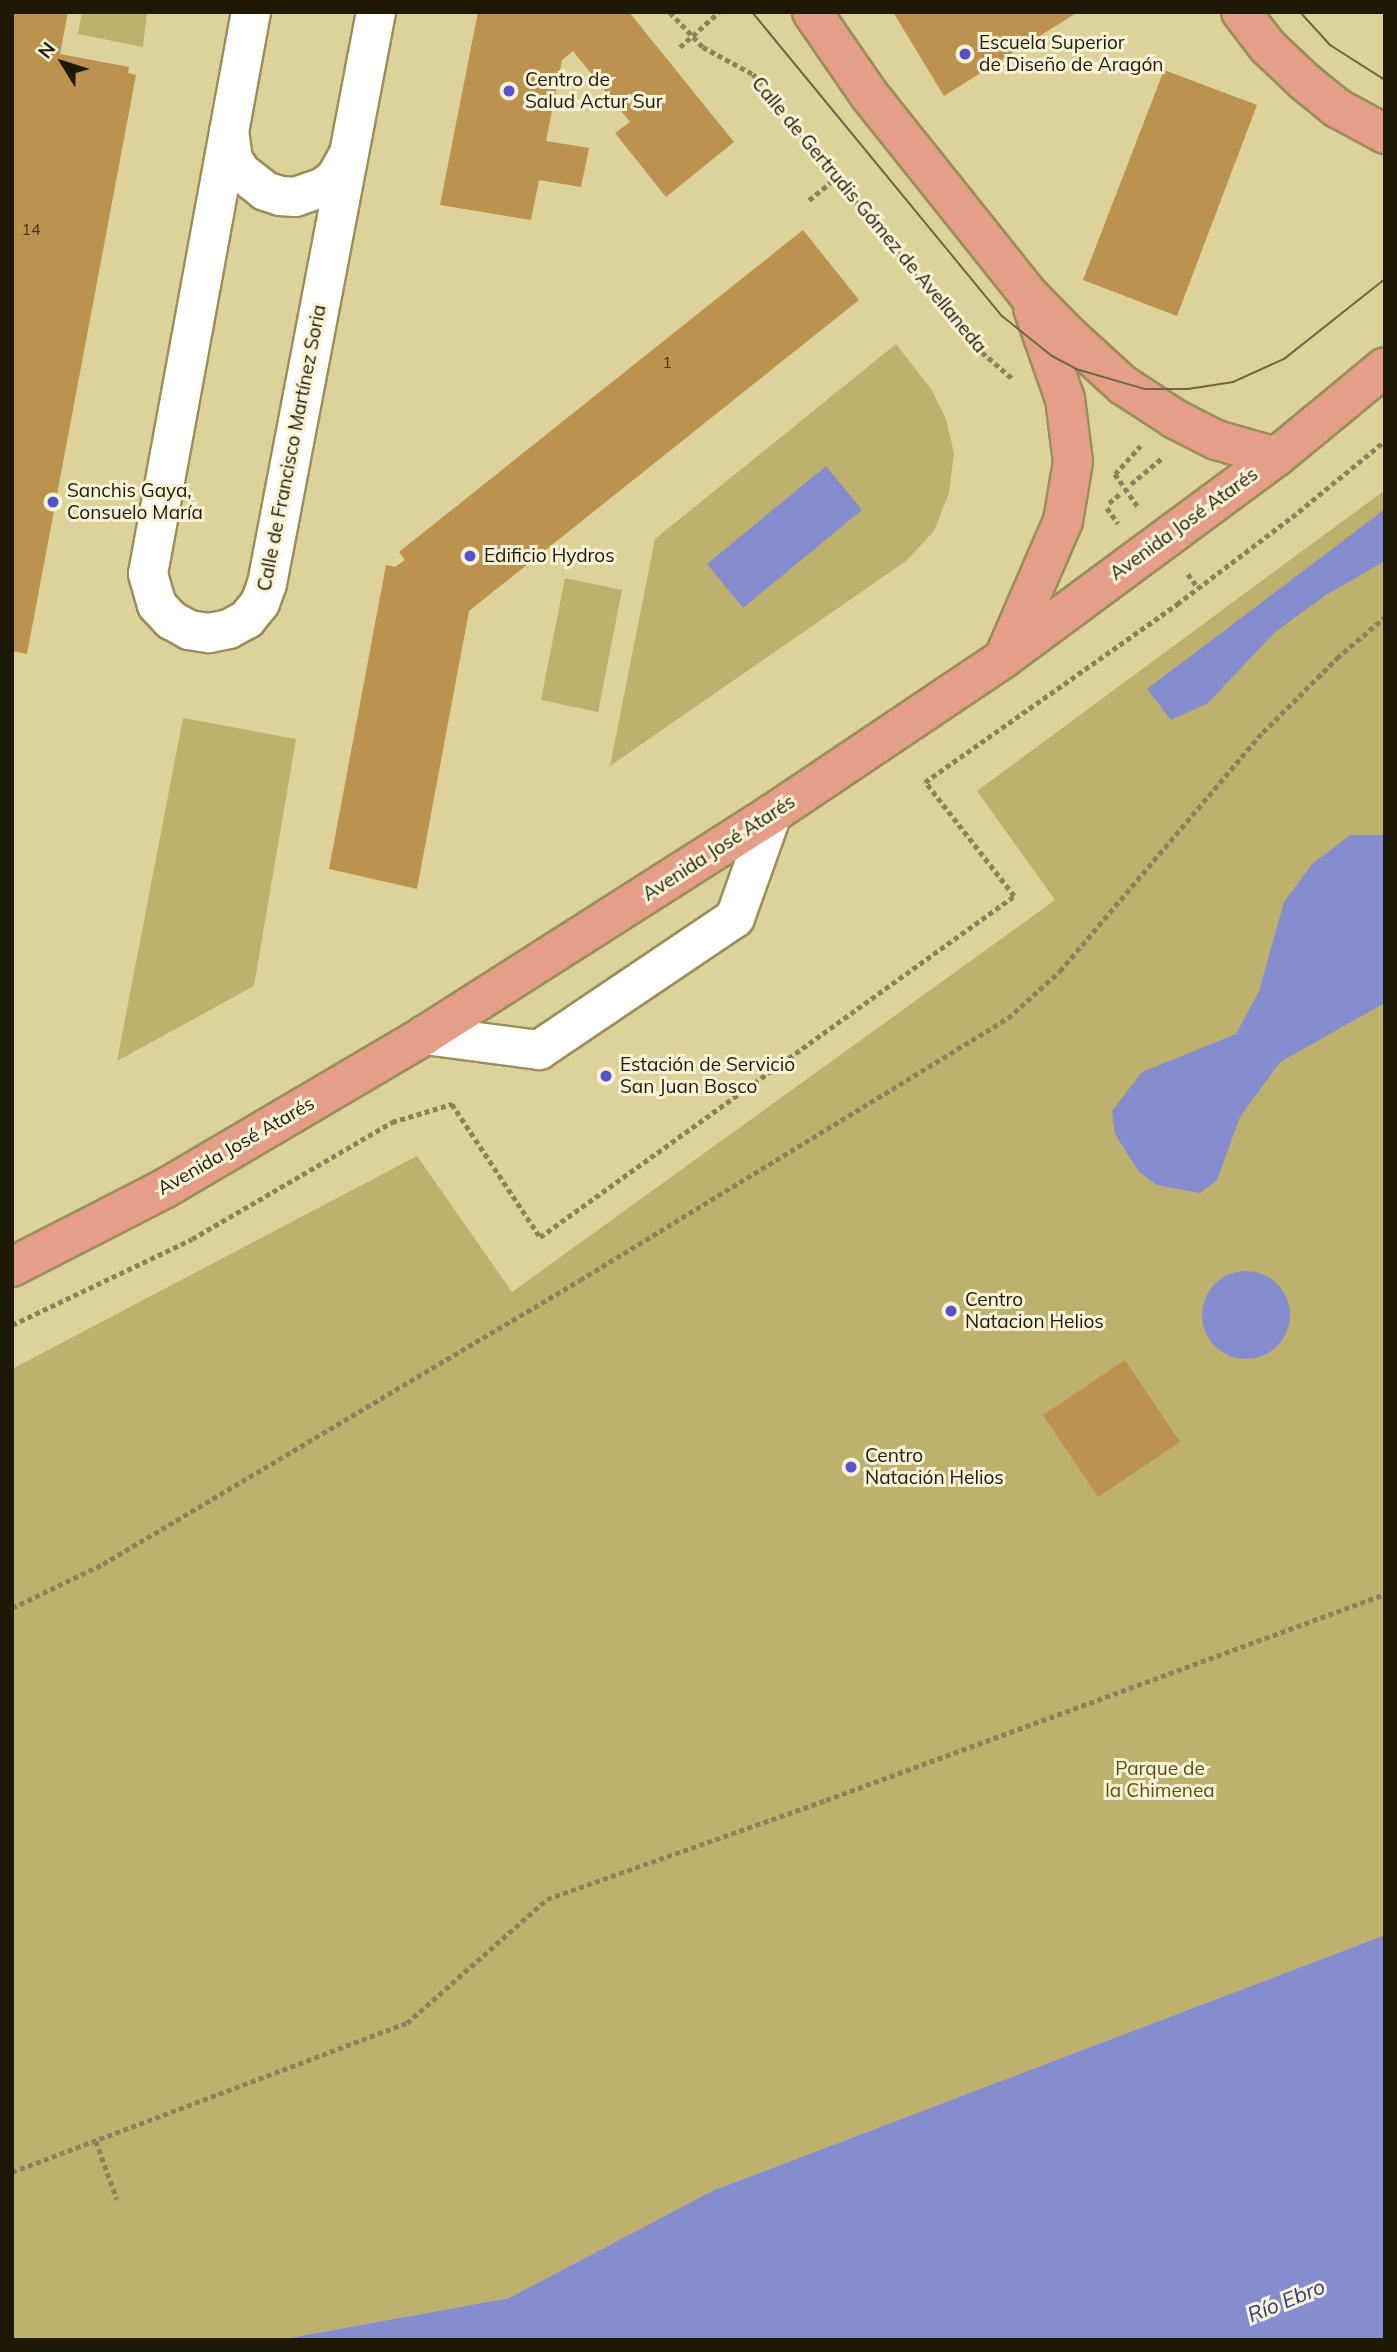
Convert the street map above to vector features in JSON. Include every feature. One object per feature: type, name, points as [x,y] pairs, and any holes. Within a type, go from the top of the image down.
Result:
[{"type":"main road","points":[[812,12],[870,96],[1027,293],[1096,362],[1142,398],[1216,440],[1276,457]]},
{"type":"main road","points":[[1241,12],[1268,47],[1306,82],[1337,108],[1385,134]]},
{"type":"main road","points":[[1004,658],[1063,521],[1073,462],[1065,399],[1027,293]]},
{"type":"main road","name":"Avenida José Atarés","points":[[12,1267],[164,1189],[425,1035],[772,814],[1004,658],[1276,457],[1385,367]]},
{"type":"lane","name":"Calle de Francisco Martínez Soria","points":[[251,12],[148,574],[157,605],[171,620],[189,630],[209,633],[229,629],[247,618],[264,593],[376,12]]},
{"type":"lane","name":"Calle de Francisco Martínez Soria","points":[[229,129],[233,159],[241,172],[265,191],[280,196],[295,197],[324,187],[336,177],[351,150]]},
{"type":"lane","name":"Calle de Francisco Martínez Soria","points":[[208,241],[223,215],[234,205],[262,195],[278,196],[305,208],[316,218],[329,245],[330,260]]},
{"type":"lane","points":[[425,1035],[539,1050],[735,919],[772,814]]},
{"type":"path","name":"Calle de Gertrudis Gómez de Avellaneda","points":[[670,12],[691,38],[717,56],[753,74],[970,341],[1016,381]]},
{"type":"path","points":[[680,47],[719,12]]},
{"type":"path","points":[[809,200],[837,177]]},
{"type":"path","points":[[1138,507],[1115,474],[1144,443]]},
{"type":"path","points":[[1131,484],[1172,450]]},
{"type":"path","points":[[1118,523],[1106,506],[1121,493]]},
{"type":"path","points":[[1188,573],[1198,588]]},
{"type":"path","points":[[12,1608],[103,1564],[235,1486],[580,1280],[1008,1018],[1060,971],[1263,732],[1337,658],[1385,617]]},
{"type":"path","points":[[12,2172],[408,2023],[547,1899],[826,1800],[1385,1594]]},
{"type":"path","points":[[95,2141],[117,2199]]},
{"type":"green space","points":[[82,12],[147,12],[143,47],[78,34]]},
{"type":"green space","points":[[896,344],[931,389],[946,419],[954,453],[949,493],[934,531],[906,561],[610,766],[655,539]]},
{"type":"green space","name":"Centro Natacion Helios","points":[[1385,490],[1385,1935],[712,2191],[509,2298],[278,2340],[12,2340],[12,1369],[417,1156],[512,1292],[1055,900],[977,791]]},
{"type":"green space","points":[[565,578],[622,590],[598,712],[541,700]]},
{"type":"green space","points":[[183,718],[296,739],[254,986],[117,1061]]},
{"type":"water","points":[[826,466],[862,510],[743,608],[707,564]]},
{"type":"water","points":[[1385,509],[1385,561],[1326,595],[1275,632],[1208,703],[1171,720],[1147,689]]},
{"type":"water","points":[[1350,835],[1385,835],[1385,1003],[1280,1062],[1240,1117],[1217,1180],[1200,1193],[1157,1185],[1139,1172],[1115,1134],[1112,1111],[1142,1072],[1236,1034],[1259,991],[1284,902],[1312,864]]},
{"type":"water","points":[[1237,1271],[1255,1271],[1271,1278],[1283,1290],[1290,1306],[1290,1324],[1283,1340],[1271,1352],[1255,1359],[1237,1359],[1221,1352],[1209,1340],[1202,1324],[1202,1306],[1209,1290],[1221,1278]]},
{"type":"water","name":"Río Ebro","points":[[1385,1935],[1385,2340],[278,2340],[509,2298],[712,2191]]},
{"type":"building","points":[[12,12],[68,12],[60,54],[129,67],[128,73],[136,75],[27,654],[12,651]]},
{"type":"building","name":"Centro de Salud Actur Sur","points":[[478,12],[629,12],[734,142],[666,197],[615,133],[630,122],[573,51],[562,60],[546,141],[589,148],[581,187],[539,180],[531,220],[440,205]]},
{"type":"building","name":"Escuela Superior de Diseño de Aragón","points":[[893,12],[1078,12],[944,96]]},
{"type":"building","points":[[1164,70],[1257,105],[1177,316],[1083,280]]},
{"type":"building","name":"Edificio Hydros","points":[[803,230],[859,300],[469,611],[417,889],[329,869],[386,565],[395,567],[405,560],[399,552]]},
{"type":"building","points":[[1125,1360],[1180,1442],[1098,1497],[1043,1415]]},
{"type":"tram line","points":[[752,12],[1002,316],[1052,356],[1076,369],[1145,389],[1188,389],[1233,382],[1284,359],[1385,279]]},
{"type":"tram line","points":[[1300,12],[1330,45],[1385,80]]},
{"type":"place","name":"Escuela Superior de Diseño de Aragón","points":[[965,54]]},
{"type":"place","name":"Centro de Salud Actur Sur","points":[[509,91]]},
{"type":"place","name":"Sanchis Gaya, Consuelo María","points":[[53,502]]},
{"type":"place","name":"Edificio Hydros","points":[[470,556]]},
{"type":"place","name":"Estación de Servicio San Juan Bosco","points":[[606,1076]]},
{"type":"place","name":"Centro Natacion Helios","points":[[951,1311]]},
{"type":"place","name":"Centro Natación Helios","points":[[851,1467]]},
{"type":"park label","name":"Parque de la Chimenea","points":[[1160,1780]]}]
